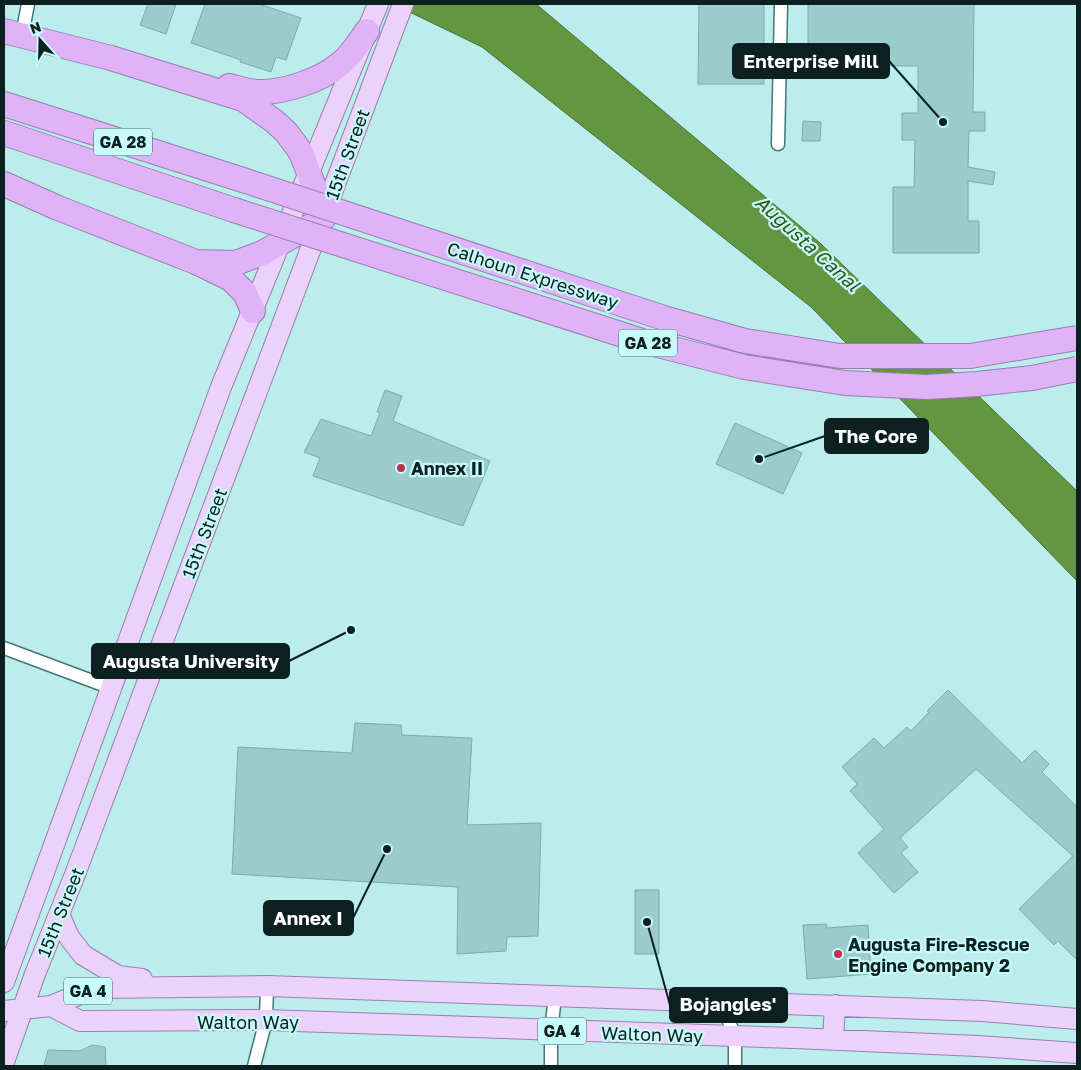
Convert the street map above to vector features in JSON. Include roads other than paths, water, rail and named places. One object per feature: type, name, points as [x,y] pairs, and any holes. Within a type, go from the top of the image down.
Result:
[{"type":"highway","points":[[198,84],[222,84],[255,92],[302,84],[321,77],[342,63],[367,31]]},
{"type":"highway","points":[[13,33],[110,58],[243,99],[286,132],[302,155],[316,192],[323,219],[262,253],[236,263],[196,262]]},
{"type":"highway","name":"Calhoun Expressway","points":[[4,104],[664,318],[745,341],[840,356],[970,356],[1077,338]]},
{"type":"highway","name":"Calhoun Expressway","points":[[4,133],[234,210],[642,341],[744,367],[845,383],[926,386],[1014,380],[1077,369]]},
{"type":"highway","points":[[4,184],[58,208],[196,262],[231,278],[246,293],[253,311]]},
{"type":"main road","name":"15th Street","points":[[4,982],[10,945],[111,688],[221,387],[378,4]]},
{"type":"main road","name":"15th Street","points":[[4,1062],[13,1010],[35,974],[59,914],[402,6]]},
{"type":"main road","points":[[59,914],[69,937],[83,955],[118,976],[196,987]]},
{"type":"main road","name":"Walton Way","points":[[13,1010],[51,1006],[95,988],[267,986],[835,1005],[982,1011],[1077,1019]]},
{"type":"main road","points":[[834,1040],[835,1005]]},
{"type":"main road","name":"Walton Way","points":[[51,1006],[80,1021],[266,1020],[984,1046],[1077,1053]]},
{"type":"street","points":[[13,33],[28,4]]},
{"type":"street","points":[[778,144],[780,4]]},
{"type":"street","points":[[4,648],[111,688]]},
{"type":"street","points":[[254,1066],[266,1020],[267,986]]},
{"type":"street","points":[[551,1066],[551,1031],[555,997]]},
{"type":"street","points":[[721,1001],[735,1037],[735,1066]]},
{"type":"water","name":"Augusta Canal","points":[[393,4],[536,4],[820,243],[1077,491],[1077,581],[811,307],[482,47]]},
{"type":"place","name":"Enterprise Mill","points":[[943,122]]},
{"type":"place","name":"The Core","points":[[759,459]]},
{"type":"place","name":"Annex II","points":[[401,468]]},
{"type":"place","name":"Augusta University","points":[[351,630]]},
{"type":"place","name":"Annex I","points":[[387,849]]},
{"type":"place","name":"Bojangles'","points":[[647,922]]},
{"type":"place","name":"Augusta Fire-Rescue Engine Company 2","points":[[838,954]]}]
